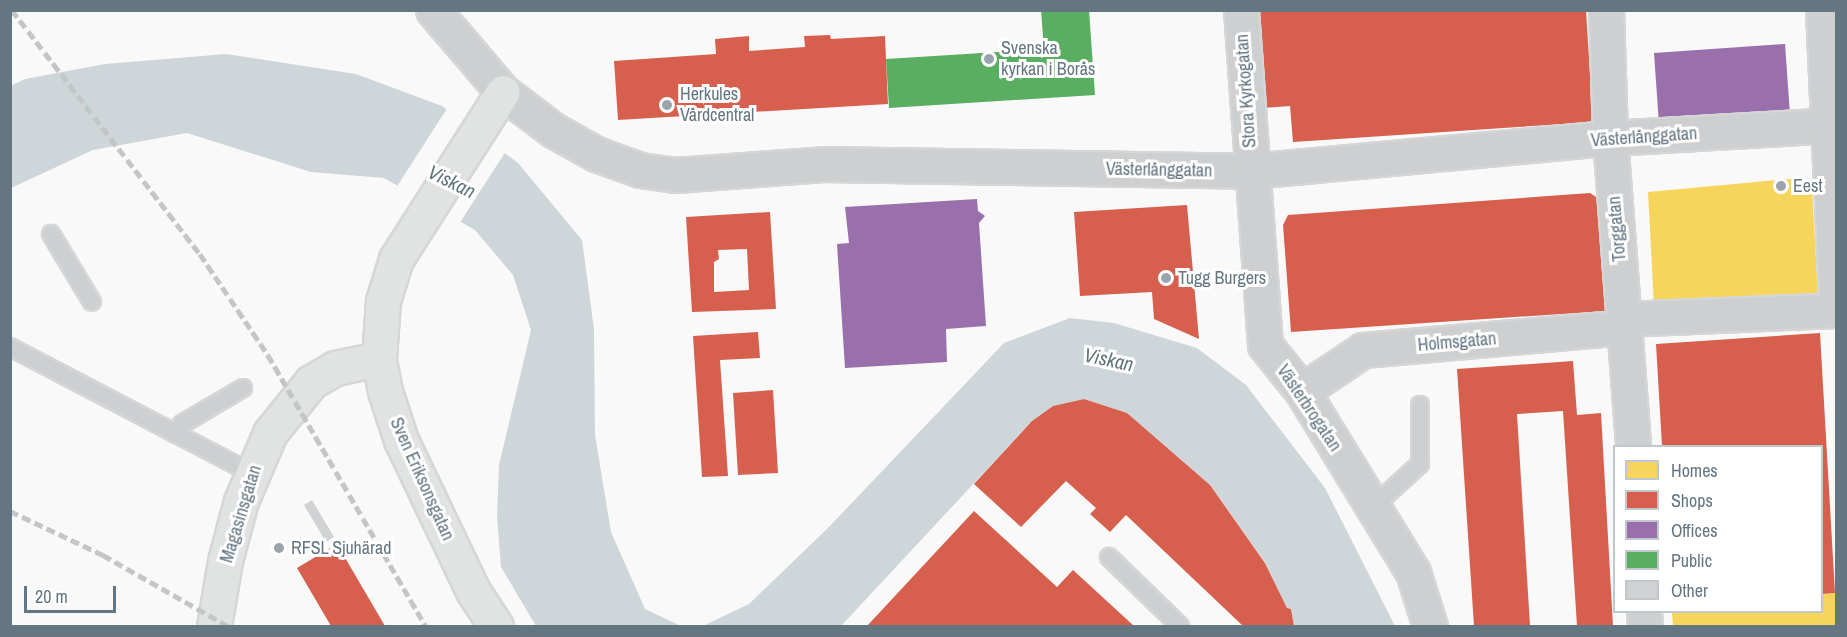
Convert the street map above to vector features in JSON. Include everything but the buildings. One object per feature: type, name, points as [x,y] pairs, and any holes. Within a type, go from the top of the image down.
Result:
[{"type":"street","name":"Västerlånggatan","points":[[433,10],[503,92],[553,129],[596,154],[640,170],[675,174],[824,164],[1251,171],[1610,138],[1832,125]]},
{"type":"street","name":"Stora Kyrkogatan","points":[[1241,10],[1251,171]]},
{"type":"street","name":"Torggatan","points":[[1606,10],[1610,138],[1633,445]]},
{"type":"street","points":[[1823,10],[1832,125],[1836,296]]},
{"type":"street","name":"Sven Eriksonsgatan","points":[[496,627],[473,591],[400,440],[384,391],[379,359],[383,301],[396,259],[503,92]]},
{"type":"street","name":"Västerbrogatan","points":[[1251,171],[1264,345],[1302,391],[1413,572],[1430,627]]},
{"type":"street","name":"Holmsgatan","points":[[1302,391],[1363,350],[1625,323],[1836,310]]},
{"type":"street","name":"Magasinsgatan","points":[[214,627],[225,561],[251,473],[270,432],[311,382],[335,368],[379,359]]},
{"type":"lane","points":[[51,234],[92,302]]},
{"type":"lane","points":[[10,347],[251,473]]},
{"type":"lane","points":[[176,434],[182,424],[243,388]]},
{"type":"lane","points":[[1373,507],[1420,464],[1420,405]]},
{"type":"lane","points":[[1109,557],[1180,627]]},
{"type":"water","name":"Viskan","points":[[226,54],[356,74],[442,106],[518,163],[582,240],[594,329],[595,435],[611,532],[645,609],[681,626],[536,626],[501,567],[497,516],[499,465],[531,330],[513,275],[475,230],[384,178],[311,172],[187,133],[93,150],[11,188],[10,86],[25,79],[105,64]]},
{"type":"water","name":"Viskan","points":[[1070,318],[1114,323],[1197,348],[1246,385],[1325,488],[1395,626],[1294,626],[1291,609],[1287,608],[1265,562],[1210,485],[1127,413],[1084,399],[1053,406],[1032,421],[841,626],[703,626],[749,604],[828,528],[1004,343]]},
{"type":"pier","points":[[448,107],[506,151],[459,224],[396,188]]},
{"type":"railway","points":[[12,10],[200,254],[268,355],[426,626]]},
{"type":"railway","points":[[10,511],[103,555],[228,626]]},
{"type":"place","name":"Svenska kyrkan i Borås","points":[[989,59]]},
{"type":"place","name":"Herkules Vårdcentral","points":[[667,105]]},
{"type":"place","name":"Eest","points":[[1781,186]]},
{"type":"place","name":"Tugg Burgers","points":[[1166,278]]},
{"type":"place","name":"RFSL Sjuhärad","points":[[279,548]]}]
